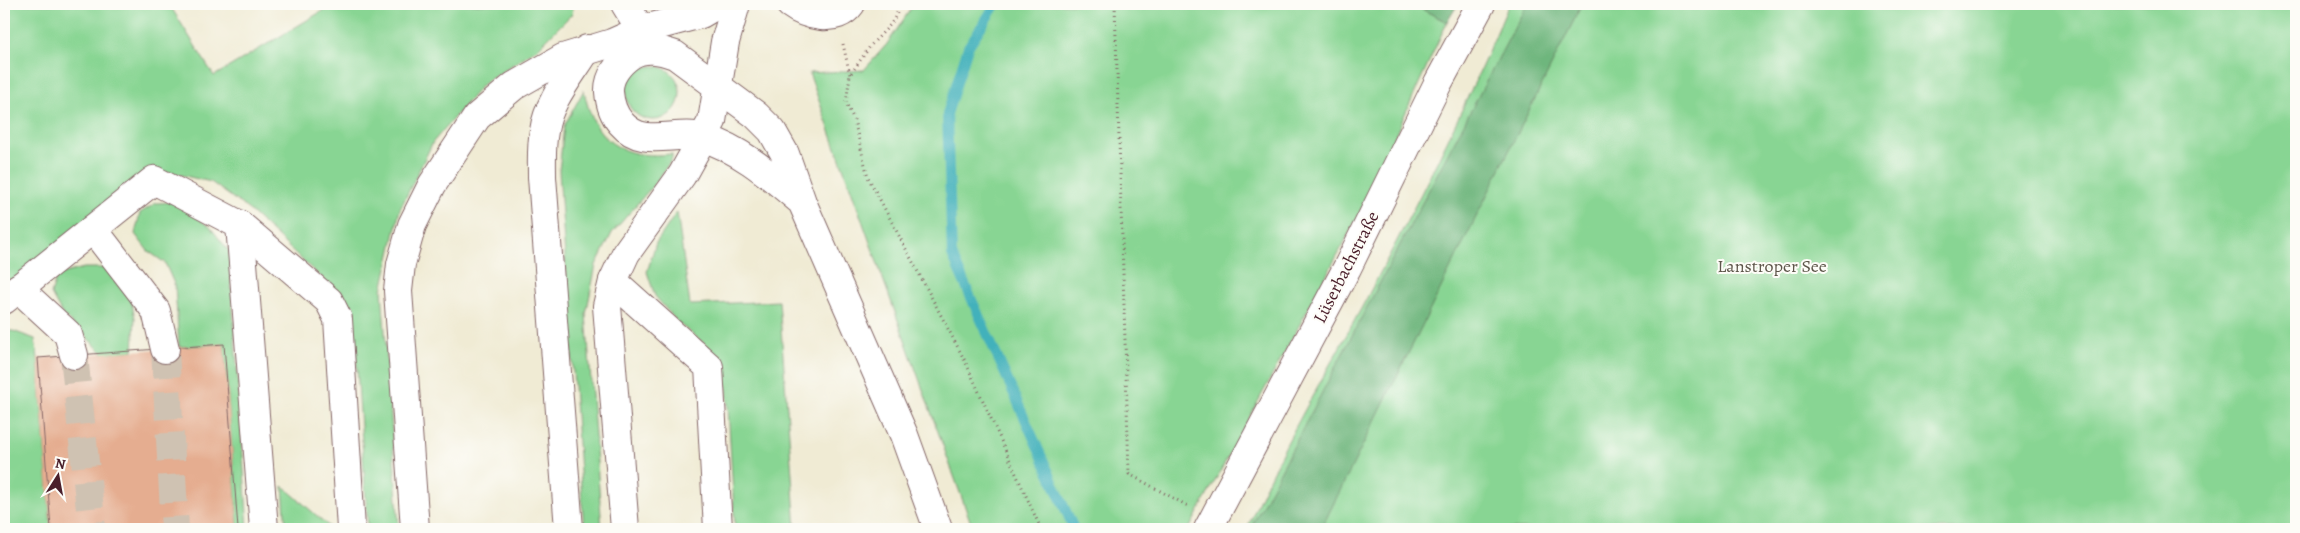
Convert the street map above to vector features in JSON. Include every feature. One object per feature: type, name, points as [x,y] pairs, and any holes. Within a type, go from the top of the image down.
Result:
[{"type":"street","points":[[625,4],[644,40],[662,50],[675,54],[756,114],[772,131],[785,154],[802,202],[904,435],[938,529]]},
{"type":"street","points":[[415,529],[398,291],[401,264],[412,225],[432,185],[477,116],[514,86],[563,58],[612,43],[644,40],[718,4]]},
{"type":"street","points":[[625,529],[607,306],[613,281],[626,253],[682,175],[712,121],[724,42],[736,4]]},
{"type":"street","points":[[790,4],[806,13],[822,16],[834,14],[851,4]]},
{"type":"street","name":"Lüserbachstraße","points":[[1210,525],[1346,268],[1438,83],[1480,4]]},
{"type":"street","points":[[644,40],[613,74],[609,88],[609,102],[615,116],[624,127],[637,135],[651,138],[688,134],[704,138],[737,153],[802,202]]},
{"type":"street","points":[[569,529],[542,177],[542,143],[550,108],[587,50]]},
{"type":"street","points":[[74,355],[68,334],[11,294],[154,180],[240,225],[328,301],[338,319],[351,529]]},
{"type":"street","points":[[240,225],[264,529]]},
{"type":"street","points":[[93,229],[156,311],[165,348]]},
{"type":"street","points":[[613,281],[709,367],[718,529]]},
{"type":"path","points":[[902,4],[891,24],[871,45],[850,75],[846,103],[854,120],[868,177],[966,360],[1041,529]]},
{"type":"path","points":[[1115,4],[1129,474],[1210,525]]},
{"type":"green space","points":[[4,4],[169,4],[214,76],[334,4],[574,4],[572,14],[538,48],[483,84],[433,142],[400,209],[382,290],[399,529],[368,529],[356,354],[345,300],[249,210],[211,182],[168,172],[4,286]]},
{"type":"green space","points":[[914,4],[1412,4],[1447,22],[1358,217],[1189,529],[973,529],[809,73],[864,70],[887,44]]},
{"type":"green space","points":[[1412,4],[1458,4],[1447,22]]},
{"type":"green space","name":"Lanstroper See","points":[[1509,4],[2296,4],[2296,529],[1247,529],[1286,444],[1362,307],[1458,119]]},
{"type":"green space","points":[[1527,4],[1582,4],[1321,529],[1250,529]]},
{"type":"green space","points":[[648,66],[658,66],[668,70],[676,78],[680,93],[676,108],[668,116],[658,120],[648,120],[638,116],[630,108],[626,98],[626,88],[630,78],[638,70]]},
{"type":"green space","points":[[584,90],[588,108],[595,122],[603,134],[613,143],[625,150],[638,154],[672,154],[672,159],[657,181],[612,233],[596,265],[586,314],[602,529],[584,529],[559,171],[564,126]]},
{"type":"green space","points":[[175,202],[210,227],[229,251],[248,529],[238,529],[224,344],[179,347],[175,286],[165,263],[148,251],[135,234],[140,213],[156,203]]},
{"type":"green space","points":[[677,212],[690,305],[779,301],[796,529],[735,529],[727,390],[721,362],[705,344],[678,323],[655,296],[647,272],[656,243]]},
{"type":"green space","points":[[84,268],[107,268],[128,287],[135,318],[133,351],[104,354],[62,314],[51,294],[57,275]]},
{"type":"green space","points":[[4,331],[13,331],[35,339],[51,529],[4,529]]},
{"type":"green space","points":[[283,486],[332,529],[286,529]]},
{"type":"building","points":[[224,344],[238,529],[51,529],[38,358]]},
{"type":"waterway","points":[[996,4],[968,47],[947,114],[952,255],[1074,529]]},
{"type":"tunnel","points":[[165,349],[175,529]]},
{"type":"tunnel","points":[[74,355],[92,529]]}]
